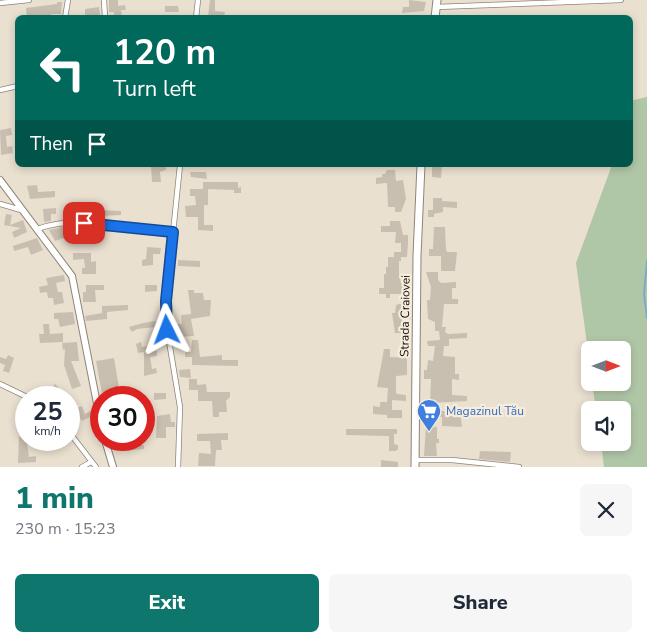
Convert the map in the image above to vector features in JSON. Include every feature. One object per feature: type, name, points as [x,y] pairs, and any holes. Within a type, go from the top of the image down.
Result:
[{"type":"main road","name":"Strada Craiovei","points":[[415,463],[417,256],[421,167]]},
{"type":"street","points":[[0,3],[29,0]]},
{"type":"street","points":[[66,15],[68,0]]},
{"type":"street","points":[[104,0],[105,15]]},
{"type":"street","points":[[196,15],[198,0]]},
{"type":"street","points":[[436,4],[621,0]]},
{"type":"street","points":[[0,90],[15,87]]},
{"type":"street","points":[[178,467],[180,407],[166,318],[180,167]]},
{"type":"street","points":[[0,180],[72,276],[94,386]]},
{"type":"street","points":[[0,204],[21,210]]},
{"type":"street","points":[[37,229],[51,225],[84,223],[173,232]]},
{"type":"street","points":[[0,384],[15,391]]},
{"type":"street","points":[[80,447],[96,467]]},
{"type":"street","points":[[108,451],[113,467]]},
{"type":"street","points":[[415,463],[452,460],[519,467]]},
{"type":"street","points":[[82,467],[91,462]]},
{"type":"green space","points":[[647,97],[647,467],[604,467],[602,451],[631,451],[631,401],[595,401],[593,391],[631,391],[631,341],[587,341],[576,263],[611,167],[633,167],[633,100]]},
{"type":"building","points":[[109,0],[118,0],[118,6],[125,5],[126,10],[121,10],[122,15],[114,15],[114,12],[109,12]]},
{"type":"building","points":[[210,0],[215,0],[215,11],[225,12],[224,15],[208,15]]},
{"type":"building","points":[[409,0],[426,2],[424,11],[402,13],[403,7],[409,7]]},
{"type":"building","points":[[57,2],[62,2],[61,14],[27,15],[26,8],[57,4]]},
{"type":"building","points":[[165,6],[178,6],[179,12],[165,12]]},
{"type":"building","points":[[99,7],[100,15],[85,15],[85,9]]},
{"type":"building","points":[[11,128],[12,135],[6,136],[7,147],[12,146],[13,153],[1,155],[0,130]]},
{"type":"building","points":[[151,167],[166,167],[166,170],[160,172],[161,182],[152,182]]},
{"type":"building","points":[[432,167],[442,167],[441,178],[432,177]]},
{"type":"building","points":[[387,170],[395,170],[396,181],[403,180],[406,199],[401,212],[395,212],[395,207],[388,207],[387,183],[376,184],[376,178],[382,177],[382,174],[385,174]]},
{"type":"building","points":[[190,172],[206,172],[207,179],[191,177]]},
{"type":"building","points":[[203,182],[238,182],[238,188],[241,187],[241,193],[234,193],[234,190],[208,189],[208,205],[204,205],[204,225],[213,225],[213,231],[198,230],[198,217],[186,217],[185,206],[196,205],[195,196],[190,196],[190,189],[203,189]]},
{"type":"building","points":[[37,185],[38,192],[55,191],[55,197],[30,199],[27,186]]},
{"type":"building","points":[[433,198],[457,202],[457,208],[443,207],[443,212],[434,214],[434,217],[428,217],[428,210],[433,210]]},
{"type":"building","points":[[56,208],[56,214],[51,214],[51,221],[44,222],[43,209]]},
{"type":"building","points":[[100,210],[121,211],[121,215],[100,216]]},
{"type":"building","points":[[6,214],[12,215],[10,225],[23,220],[27,232],[14,238],[12,232],[21,228],[4,225]]},
{"type":"building","points":[[390,221],[400,221],[403,235],[408,235],[408,243],[407,257],[401,257],[401,261],[399,261],[401,283],[404,283],[405,288],[402,288],[402,294],[390,294],[390,298],[386,298],[386,294],[379,294],[379,288],[384,288],[384,274],[386,274],[386,267],[388,267],[388,257],[394,257],[394,252],[401,252],[401,243],[395,243],[396,232],[381,232],[381,226],[390,226]]},
{"type":"building","points":[[63,227],[67,237],[55,241],[49,230]]},
{"type":"building","points":[[434,227],[445,227],[447,252],[457,252],[455,271],[441,271],[441,256],[429,256],[429,249],[433,249]]},
{"type":"building","points":[[37,238],[43,250],[31,255],[28,247],[14,251],[13,246]]},
{"type":"building","points":[[147,247],[161,248],[160,254],[153,254],[153,265],[142,266],[142,260],[146,259]]},
{"type":"building","points":[[73,253],[91,253],[91,262],[96,261],[96,274],[82,274],[82,268],[85,268],[84,259],[73,260]]},
{"type":"building","points":[[178,260],[200,261],[200,267],[178,266]]},
{"type":"building","points":[[426,272],[438,272],[438,280],[441,283],[456,282],[456,288],[452,288],[452,299],[458,299],[458,304],[444,304],[442,327],[446,327],[445,332],[448,334],[467,333],[467,338],[449,339],[449,346],[444,346],[443,356],[455,357],[455,374],[459,374],[459,380],[452,379],[452,395],[467,396],[467,401],[430,403],[431,379],[424,379],[424,370],[427,370],[428,360],[433,361],[435,346],[428,346],[427,341],[440,340],[439,331],[435,331],[435,322],[428,319],[427,300],[430,300],[431,287]]},
{"type":"building","points":[[64,275],[65,281],[56,283],[58,292],[62,292],[64,303],[54,305],[53,298],[48,298],[47,292],[40,293],[39,287],[48,285],[46,278]]},
{"type":"building","points":[[86,285],[104,285],[104,290],[95,290],[96,302],[83,302],[83,292],[86,292]]},
{"type":"building","points":[[145,285],[157,285],[157,291],[145,292]]},
{"type":"building","points":[[188,290],[194,290],[194,293],[203,293],[204,300],[211,300],[210,316],[191,319],[194,336],[177,337],[176,324],[182,324],[181,315],[191,314]]},
{"type":"building","points":[[404,304],[401,329],[407,329],[407,333],[395,333],[392,313],[395,313],[396,305]]},
{"type":"building","points":[[128,305],[128,310],[107,312],[107,319],[86,321],[85,316],[102,313],[102,306]]},
{"type":"building","points":[[73,312],[75,324],[60,327],[58,319],[54,319],[54,313]]},
{"type":"building","points":[[156,321],[156,327],[137,329],[132,332],[129,327],[143,323]]},
{"type":"building","points":[[43,324],[49,324],[50,334],[63,333],[63,342],[40,343],[39,334],[44,334]]},
{"type":"building","points":[[192,340],[198,340],[200,357],[222,355],[222,360],[238,360],[238,366],[192,365],[192,357],[185,357],[185,352],[191,352]]},
{"type":"building","points":[[77,342],[79,361],[71,361],[81,386],[71,386],[64,365],[65,349],[63,350],[62,343]]},
{"type":"building","points":[[141,342],[142,347],[148,346],[150,351],[157,351],[157,356],[150,357],[152,369],[156,368],[157,373],[144,376],[144,352],[138,353],[136,344]]},
{"type":"building","points":[[384,349],[390,349],[390,357],[407,358],[407,375],[396,376],[396,392],[397,394],[406,395],[406,401],[392,400],[392,410],[402,410],[402,418],[387,418],[387,415],[373,414],[373,406],[380,407],[380,402],[387,402],[388,388],[377,387]]},
{"type":"building","points":[[8,355],[14,358],[9,373],[3,371],[5,365],[0,363],[0,357],[6,359]]},
{"type":"building","points":[[114,358],[119,386],[101,386],[96,361]]},
{"type":"building","points":[[190,369],[191,378],[180,377],[179,370]]},
{"type":"building","points":[[189,379],[197,379],[197,385],[206,384],[207,392],[230,392],[230,397],[226,401],[227,412],[219,412],[219,417],[213,417],[212,401],[198,401],[198,390],[189,390]]},
{"type":"building","points":[[155,393],[166,393],[166,399],[155,400]]},
{"type":"building","points":[[82,406],[85,414],[90,411],[90,417],[82,421],[80,418],[80,407]]},
{"type":"building","points":[[432,411],[460,411],[462,427],[442,426],[442,417],[432,417]]},
{"type":"building","points":[[170,414],[171,422],[175,422],[175,427],[166,427],[166,438],[156,438],[157,416]]},
{"type":"building","points":[[426,426],[437,427],[439,443],[436,443],[437,456],[424,456]]},
{"type":"building","points":[[346,429],[397,429],[397,434],[394,434],[394,444],[398,445],[398,449],[396,451],[389,451],[389,436],[346,435]]},
{"type":"building","points":[[228,433],[228,440],[221,440],[222,450],[216,450],[215,466],[198,466],[199,453],[211,454],[210,441],[197,441],[197,434]]},
{"type":"building","points":[[18,451],[28,451],[29,457],[36,456],[36,462],[18,463]]},
{"type":"building","points":[[480,451],[511,452],[510,462],[479,459]]},
{"type":"building","points":[[381,460],[398,462],[398,467],[381,467]]},
{"type":"waterway","points":[[647,261],[644,294],[647,318]]},
{"type":"place","name":"Magazinul Tău","points":[[429,432]]},
{"type":"route","points":[[84,223],[173,232],[166,301],[167,330]]}]
